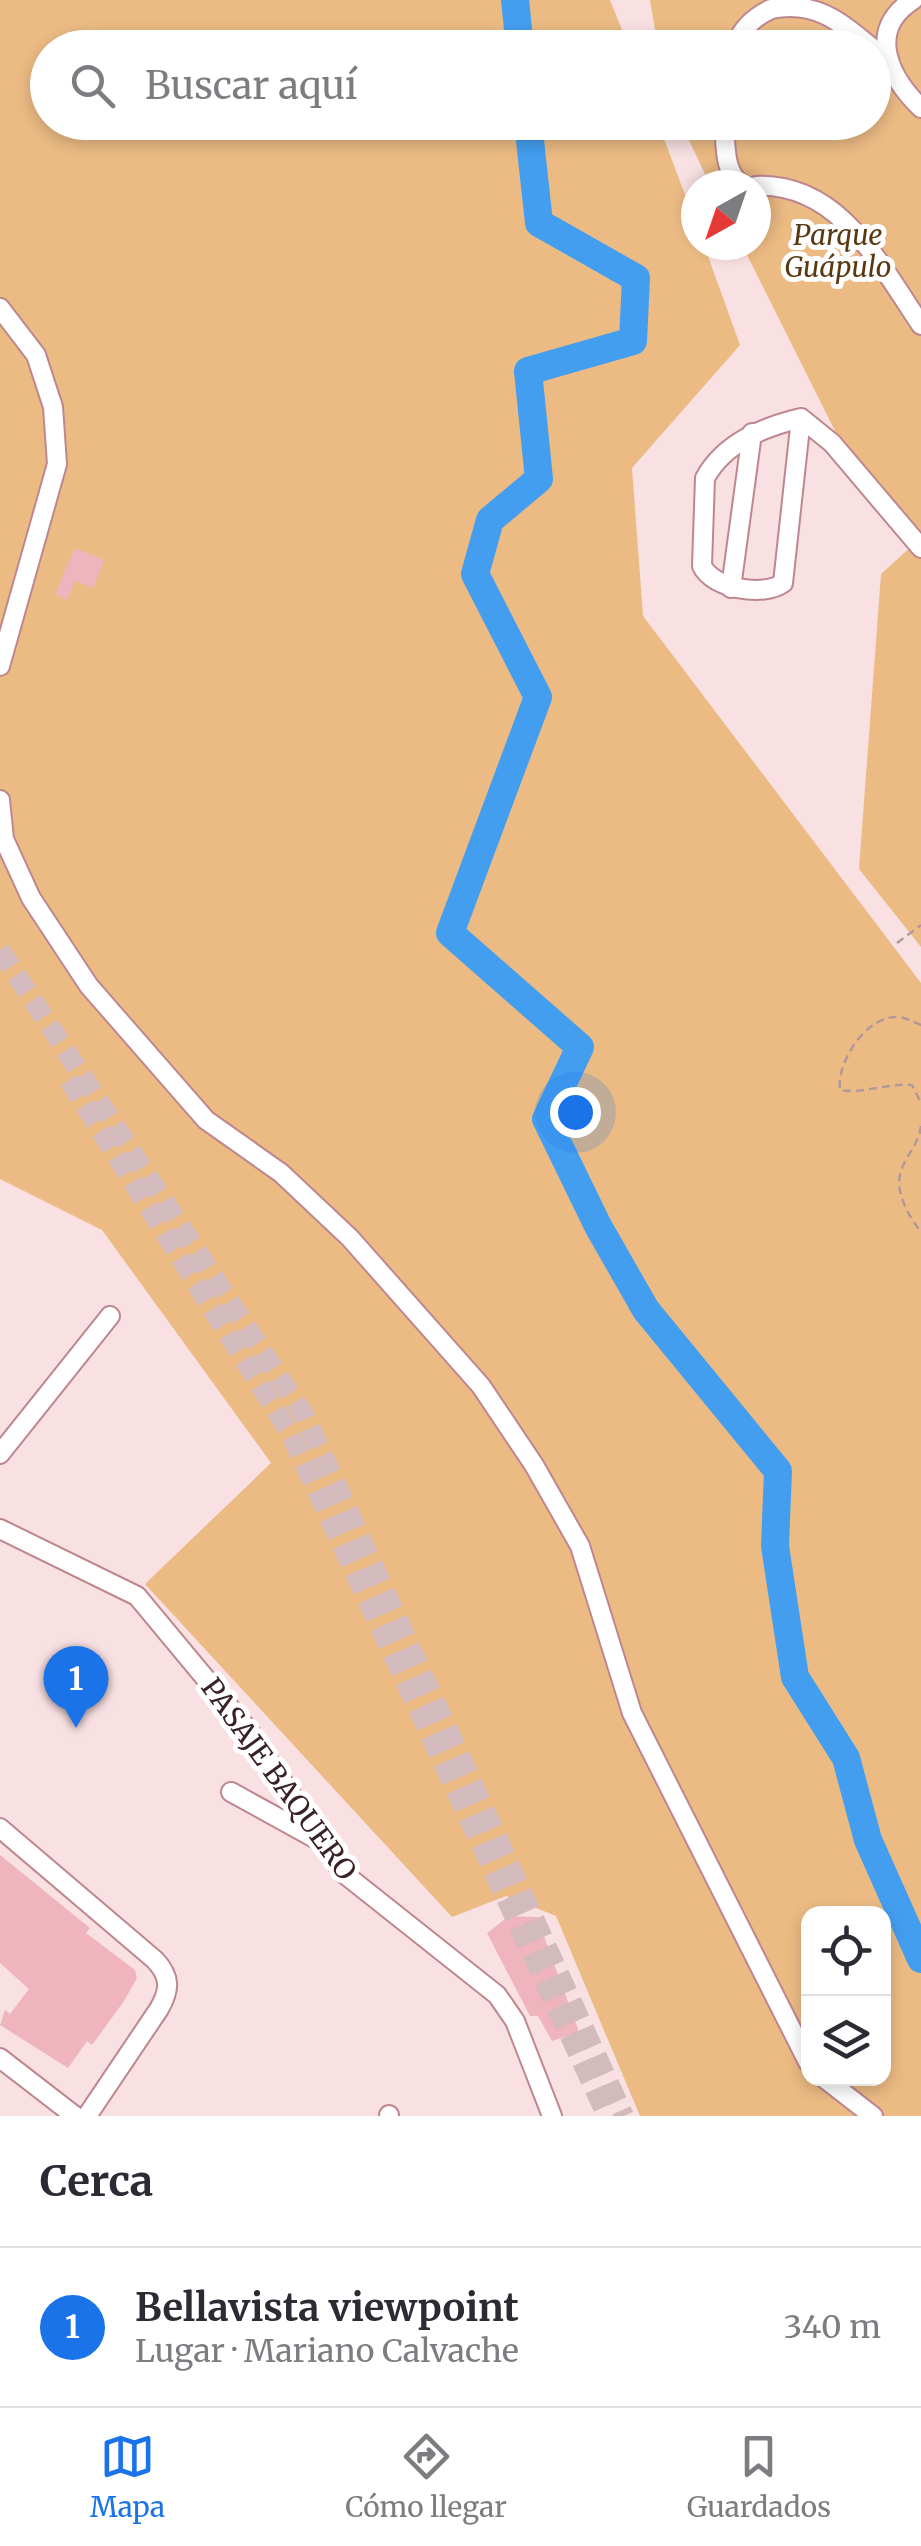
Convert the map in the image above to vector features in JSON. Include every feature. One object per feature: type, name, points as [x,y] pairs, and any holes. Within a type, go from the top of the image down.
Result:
[{"type":"street","points":[[742,30],[756,16],[794,0],[827,10],[851,30]]},
{"type":"street","points":[[890,30],[896,14],[913,0]]},
{"type":"street","points":[[891,73],[921,108]]},
{"type":"street","points":[[726,140],[730,170]]},
{"type":"street","points":[[771,188],[796,191],[838,215],[866,244],[921,325]]},
{"type":"street","points":[[0,308],[36,355],[53,407],[57,464],[0,666]]},
{"type":"street","points":[[801,418],[783,583],[776,588],[731,588],[706,576],[702,566],[705,478],[711,466],[752,433],[801,418]]},
{"type":"street","points":[[801,418],[832,443],[921,548]]},
{"type":"street","points":[[731,588],[752,433]]},
{"type":"street","points":[[0,800],[4,839],[30,898],[89,986],[206,1120],[282,1172],[350,1238],[481,1386],[534,1465],[580,1546],[632,1713],[801,2048]]},
{"type":"street","points":[[0,1454],[110,1316]]},
{"type":"street","name":"PASAJE BAQUERO","points":[[0,1530],[138,1596],[250,1732],[342,1872],[497,1995],[515,2021],[552,2116]]},
{"type":"street","points":[[230,1792],[325,1844]]},
{"type":"street","points":[[0,1828],[155,1960],[167,1978],[168,1990],[158,2009],[87,2116]]},
{"type":"street","points":[[0,2058],[75,2116]]},
{"type":"street","points":[[834,2086],[873,2116]]},
{"type":"path","points":[[897,943],[921,925]]},
{"type":"path","points":[[921,1025],[896,1016],[882,1021],[853,1046],[838,1080],[840,1090],[854,1093],[890,1083],[912,1085],[921,1103]]},
{"type":"path","points":[[921,1126],[920,1136],[899,1174],[901,1195],[912,1222],[921,1232]]},
{"type":"green space","points":[[0,0],[610,0],[622,30],[30,30],[30,140],[664,140],[681,184],[681,260],[709,260],[740,345],[632,468],[643,616],[921,983],[921,2116],[640,2116],[556,1916],[506,1896],[452,1917],[145,1584],[271,1463],[102,1230],[0,1179]]},
{"type":"green space","name":"Parque Guápulo","points":[[650,0],[921,0],[921,947],[859,869],[881,574],[914,544],[840,441],[750,260],[771,260],[771,170],[703,170],[689,140],[891,140],[891,30],[655,30]]},
{"type":"building","points":[[75,548],[104,560],[93,588],[75,581],[67,600],[55,594]]},
{"type":"building","points":[[0,1855],[90,1928],[86,1933],[135,1970],[137,1978],[124,2001],[92,2045],[87,2041],[68,2068],[0,2025],[5,2010],[10,2014],[29,1989],[0,1963]]},
{"type":"building","points":[[509,1916],[537,1917],[579,2032],[552,2041],[538,2016],[530,2016],[487,1933]]},
{"type":"waterway","points":[[515,0],[518,30]]},
{"type":"waterway","points":[[530,140],[539,223],[636,278],[633,341],[528,371],[539,479],[490,520],[475,574],[538,697],[450,933],[580,1047],[546,1119],[598,1226],[646,1310],[778,1471],[775,1546],[795,1677],[846,1758],[868,1840],[921,1959]]},
{"type":"tunnel","points":[[0,950],[306,1418],[624,2116]]},
{"type":"tunnel","points":[[69,1080],[290,1433],[607,2116]]},
{"type":"place","name":"Bellavista viewpoint","points":[[76,1728]]}]
